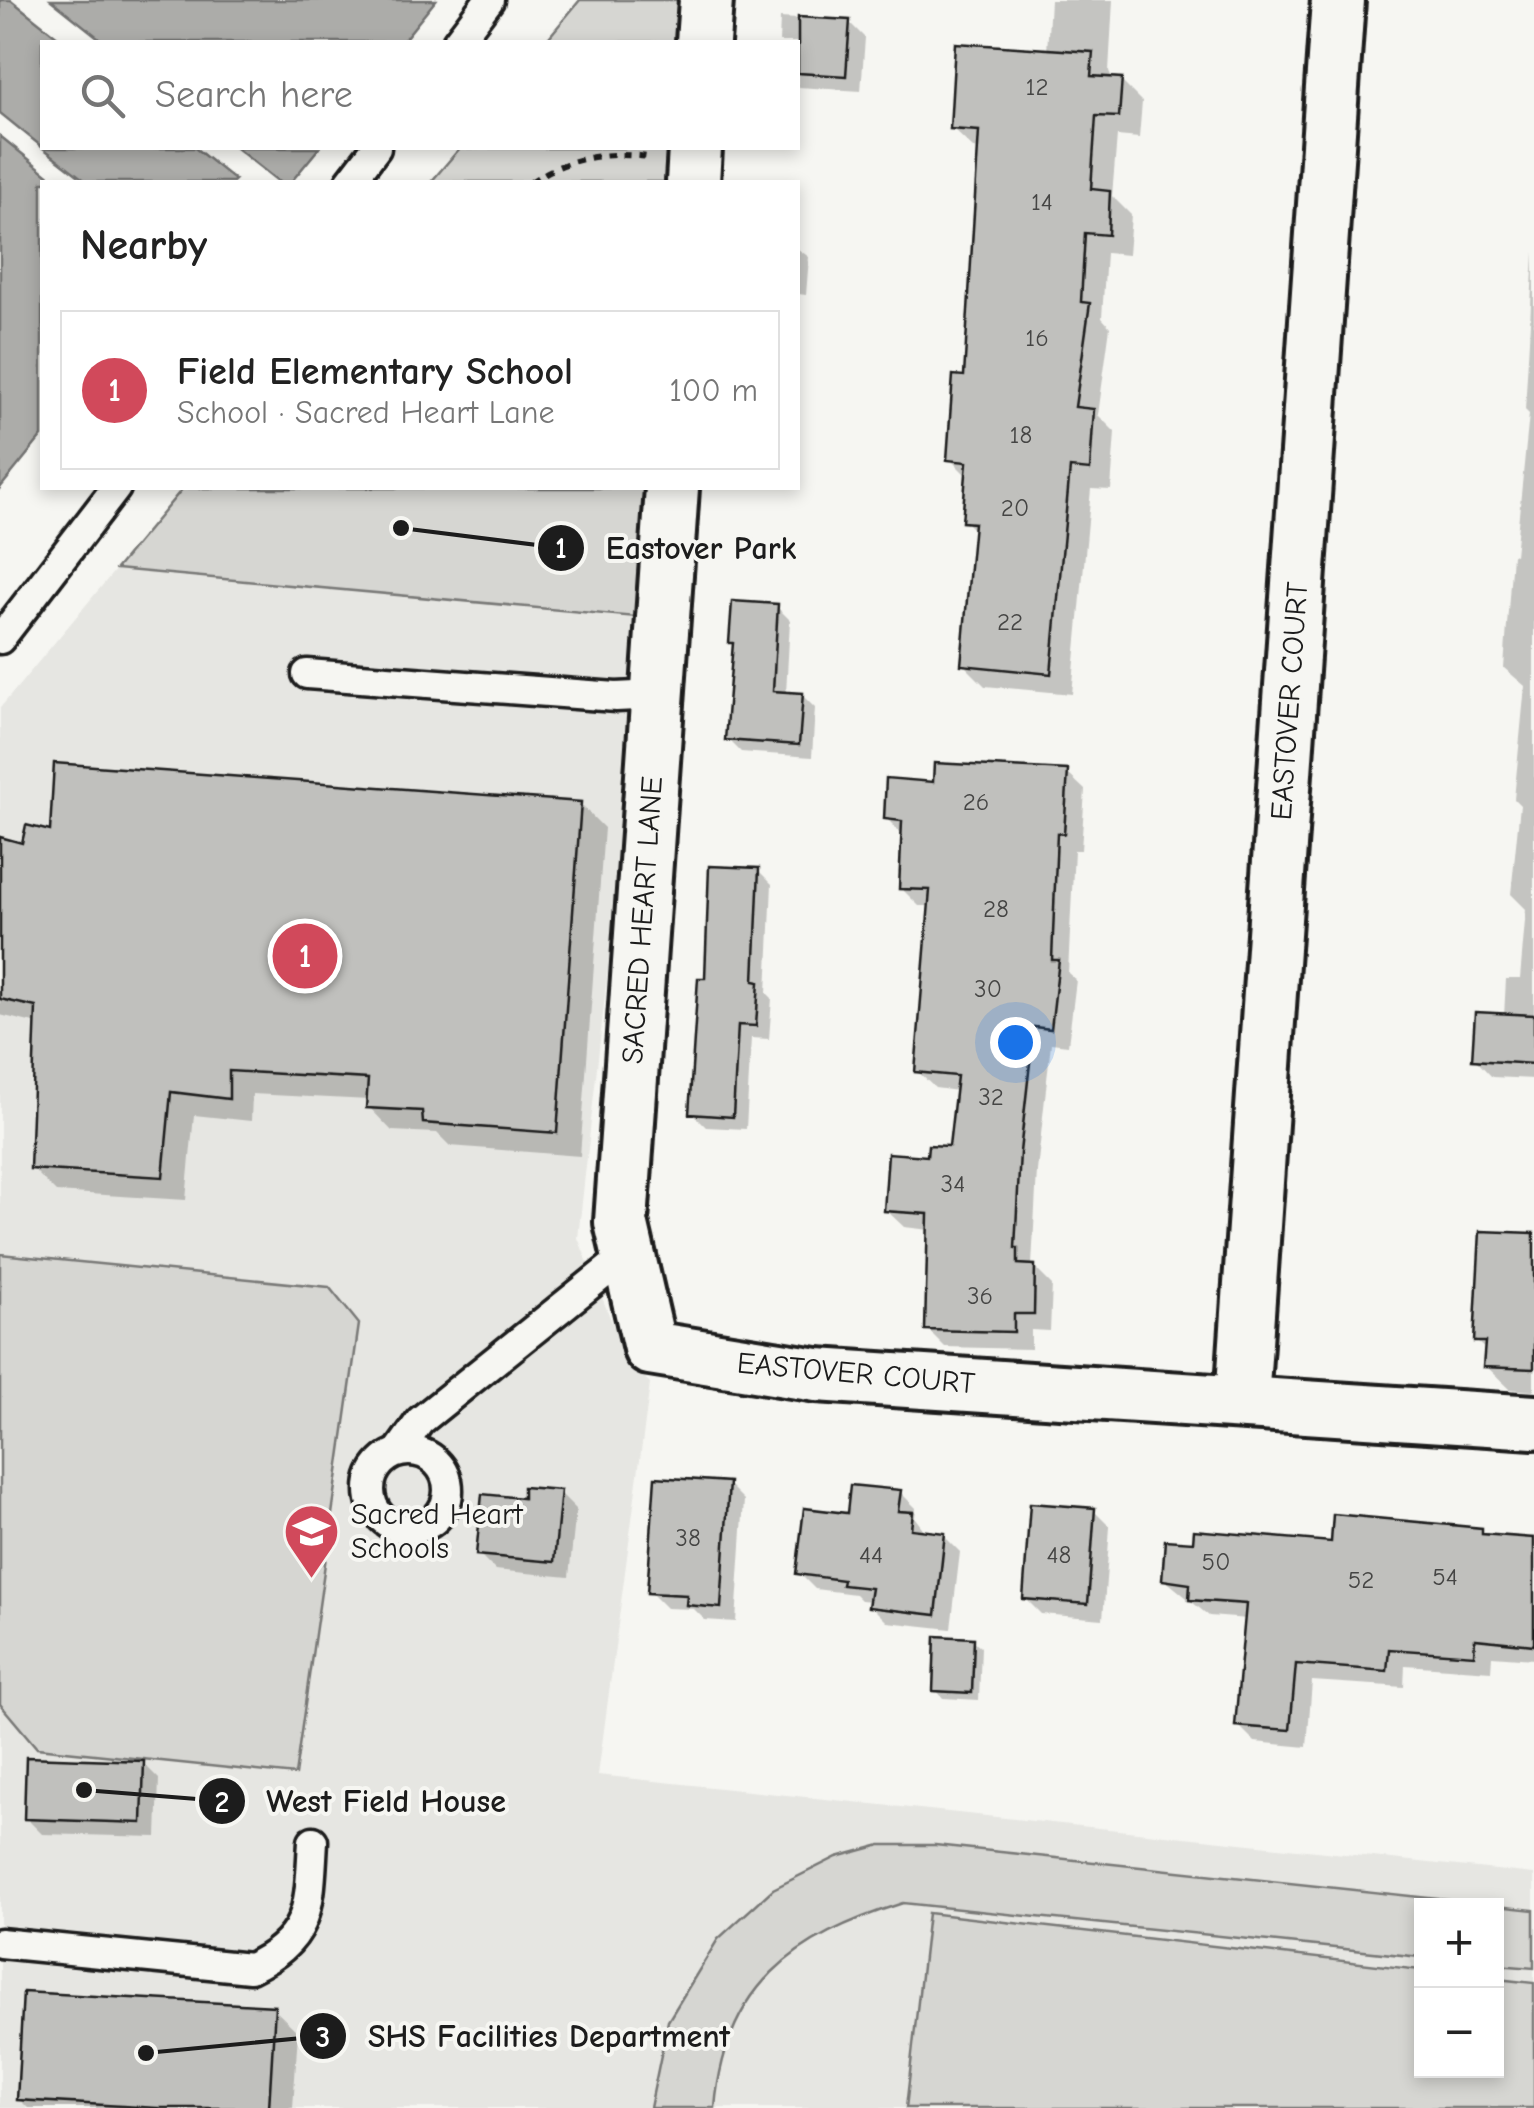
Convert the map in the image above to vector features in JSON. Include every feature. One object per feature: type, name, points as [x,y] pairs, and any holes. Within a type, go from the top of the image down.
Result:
[{"type":"street","points":[[703,40],[706,0]]},
{"type":"street","name":"EASTOVER COURT","points":[[1242,1401],[1338,0]]},
{"type":"street","name":"SACRED HEART LANE","points":[[650,1348],[620,1222],[672,490]]},
{"type":"street","name":"EASTOVER COURT","points":[[650,1348],[818,1375],[1534,1422]]},
{"type":"lane","points":[[459,40],[489,0]]},
{"type":"lane","points":[[352,180],[374,150]]},
{"type":"lane","points":[[0,639],[114,490]]},
{"type":"lane","points":[[307,674],[616,697],[657,696]]},
{"type":"lane","points":[[398,1452],[420,1421],[628,1254]]},
{"type":"lane","points":[[0,1943],[250,1968],[276,1956],[294,1938],[308,1910],[313,1841]]},
{"type":"path","points":[[534,180],[549,170],[588,157],[628,154],[680,162]]},
{"type":"shaded area","points":[[0,0],[11,0],[61,40],[40,40],[40,145],[0,113]]},
{"type":"shaded area","points":[[51,0],[436,0],[404,40],[101,40]]},
{"type":"shaded area","points":[[580,0],[688,0],[685,40],[547,40]]},
{"type":"shaded area","points":[[0,136],[55,180],[40,180],[40,438],[0,488]]},
{"type":"shaded area","points":[[46,150],[198,150],[235,180],[84,180]]},
{"type":"shaded area","points":[[239,150],[317,150],[293,180],[276,180]]},
{"type":"shaded area","points":[[458,150],[678,150],[676,180],[433,180]]},
{"type":"shaded area","points":[[181,490],[656,490],[647,618],[116,569]]},
{"type":"shaded area","name":"Sacred Heart Schools","points":[[116,569],[647,618],[578,1238],[624,1352],[650,1384],[598,1775],[1534,1874],[1534,2108],[0,2108],[0,708]]},
{"type":"shaded area","points":[[0,1254],[329,1287],[359,1324],[295,1775],[37,1748],[0,1704]]},
{"type":"shaded area","points":[[881,1845],[935,1845],[1429,1898],[1414,1898],[1414,1956],[903,1903],[829,1932],[772,1972],[750,1998],[733,2029],[721,2066],[715,2108],[650,2108],[668,2021],[718,1939],[773,1889],[837,1857]]},
{"type":"shaded area","points":[[1504,1907],[1534,1910],[1534,1968],[1504,1966]]},
{"type":"shaded area","points":[[928,1913],[1414,1969],[1414,2078],[1504,2078],[1504,1980],[1534,1983],[1534,2108],[906,2108]]},
{"type":"building","points":[[798,17],[850,20],[846,76],[800,73]]},
{"type":"building","points":[[955,43],[1093,52],[1091,76],[1122,78],[1119,117],[1096,116],[1091,189],[1110,191],[1108,235],[1085,233],[1081,302],[1090,303],[1075,407],[1094,409],[1090,470],[1070,468],[1051,674],[961,665],[974,523],[962,522],[967,462],[947,460],[953,375],[964,376],[979,131],[950,129]]},
{"type":"building","points":[[732,601],[778,604],[773,691],[803,693],[799,745],[725,740],[733,643],[729,643]]},
{"type":"building","points":[[54,763],[581,802],[557,1133],[423,1123],[422,1111],[366,1108],[368,1079],[229,1071],[229,1099],[171,1092],[163,1177],[30,1169],[36,1007],[0,999],[0,837],[22,843],[26,825],[50,831]]},
{"type":"building","points":[[934,763],[1068,770],[1064,834],[1057,833],[1052,960],[1059,960],[1051,1029],[1034,1027],[1020,1152],[1015,1248],[1018,1264],[1035,1265],[1034,1314],[1014,1314],[1014,1332],[925,1330],[928,1214],[884,1211],[888,1153],[927,1156],[928,1145],[949,1146],[957,1076],[915,1072],[930,890],[899,889],[902,821],[884,819],[886,778],[933,782]]},
{"type":"building","points":[[709,866],[759,868],[756,1026],[738,1025],[733,1117],[689,1114],[698,978],[705,978]]},
{"type":"building","points":[[1475,1012],[1534,1015],[1534,1064],[1472,1060]]},
{"type":"building","points":[[1480,1231],[1534,1233],[1534,1369],[1483,1367],[1485,1342],[1474,1342]]},
{"type":"building","points":[[655,1477],[729,1482],[721,1608],[686,1605],[687,1595],[647,1593]]},
{"type":"building","points":[[850,1485],[901,1490],[898,1511],[913,1512],[911,1529],[945,1533],[936,1615],[868,1607],[871,1588],[796,1574],[804,1508],[847,1513]]},
{"type":"building","points":[[523,1487],[561,1490],[554,1562],[476,1555],[482,1494],[523,1498]]},
{"type":"building","points":[[1030,1503],[1095,1508],[1088,1604],[1023,1599]]},
{"type":"building","points":[[1333,1514],[1482,1528],[1482,1534],[1534,1538],[1534,1645],[1475,1639],[1474,1655],[1389,1649],[1387,1671],[1296,1664],[1290,1730],[1235,1726],[1246,1604],[1189,1600],[1190,1584],[1162,1580],[1165,1540],[1193,1542],[1194,1530],[1331,1542]]},
{"type":"building","points":[[935,1636],[974,1638],[972,1693],[933,1691]]},
{"type":"building","points":[[26,1757],[144,1761],[142,1823],[24,1819]]},
{"type":"building","points":[[23,1992],[275,2006],[269,2108],[158,2108],[17,2100]]},
{"type":"place","name":"Eastover Park","points":[[401,528]]},
{"type":"place","name":"Field Elementary School","points":[[305,956]]},
{"type":"place","name":"Sacred Heart Schools","points":[[312,1580]]},
{"type":"place","name":"West Field House","points":[[84,1790]]},
{"type":"place","name":"SHS Facilities Department","points":[[146,2053]]}]
